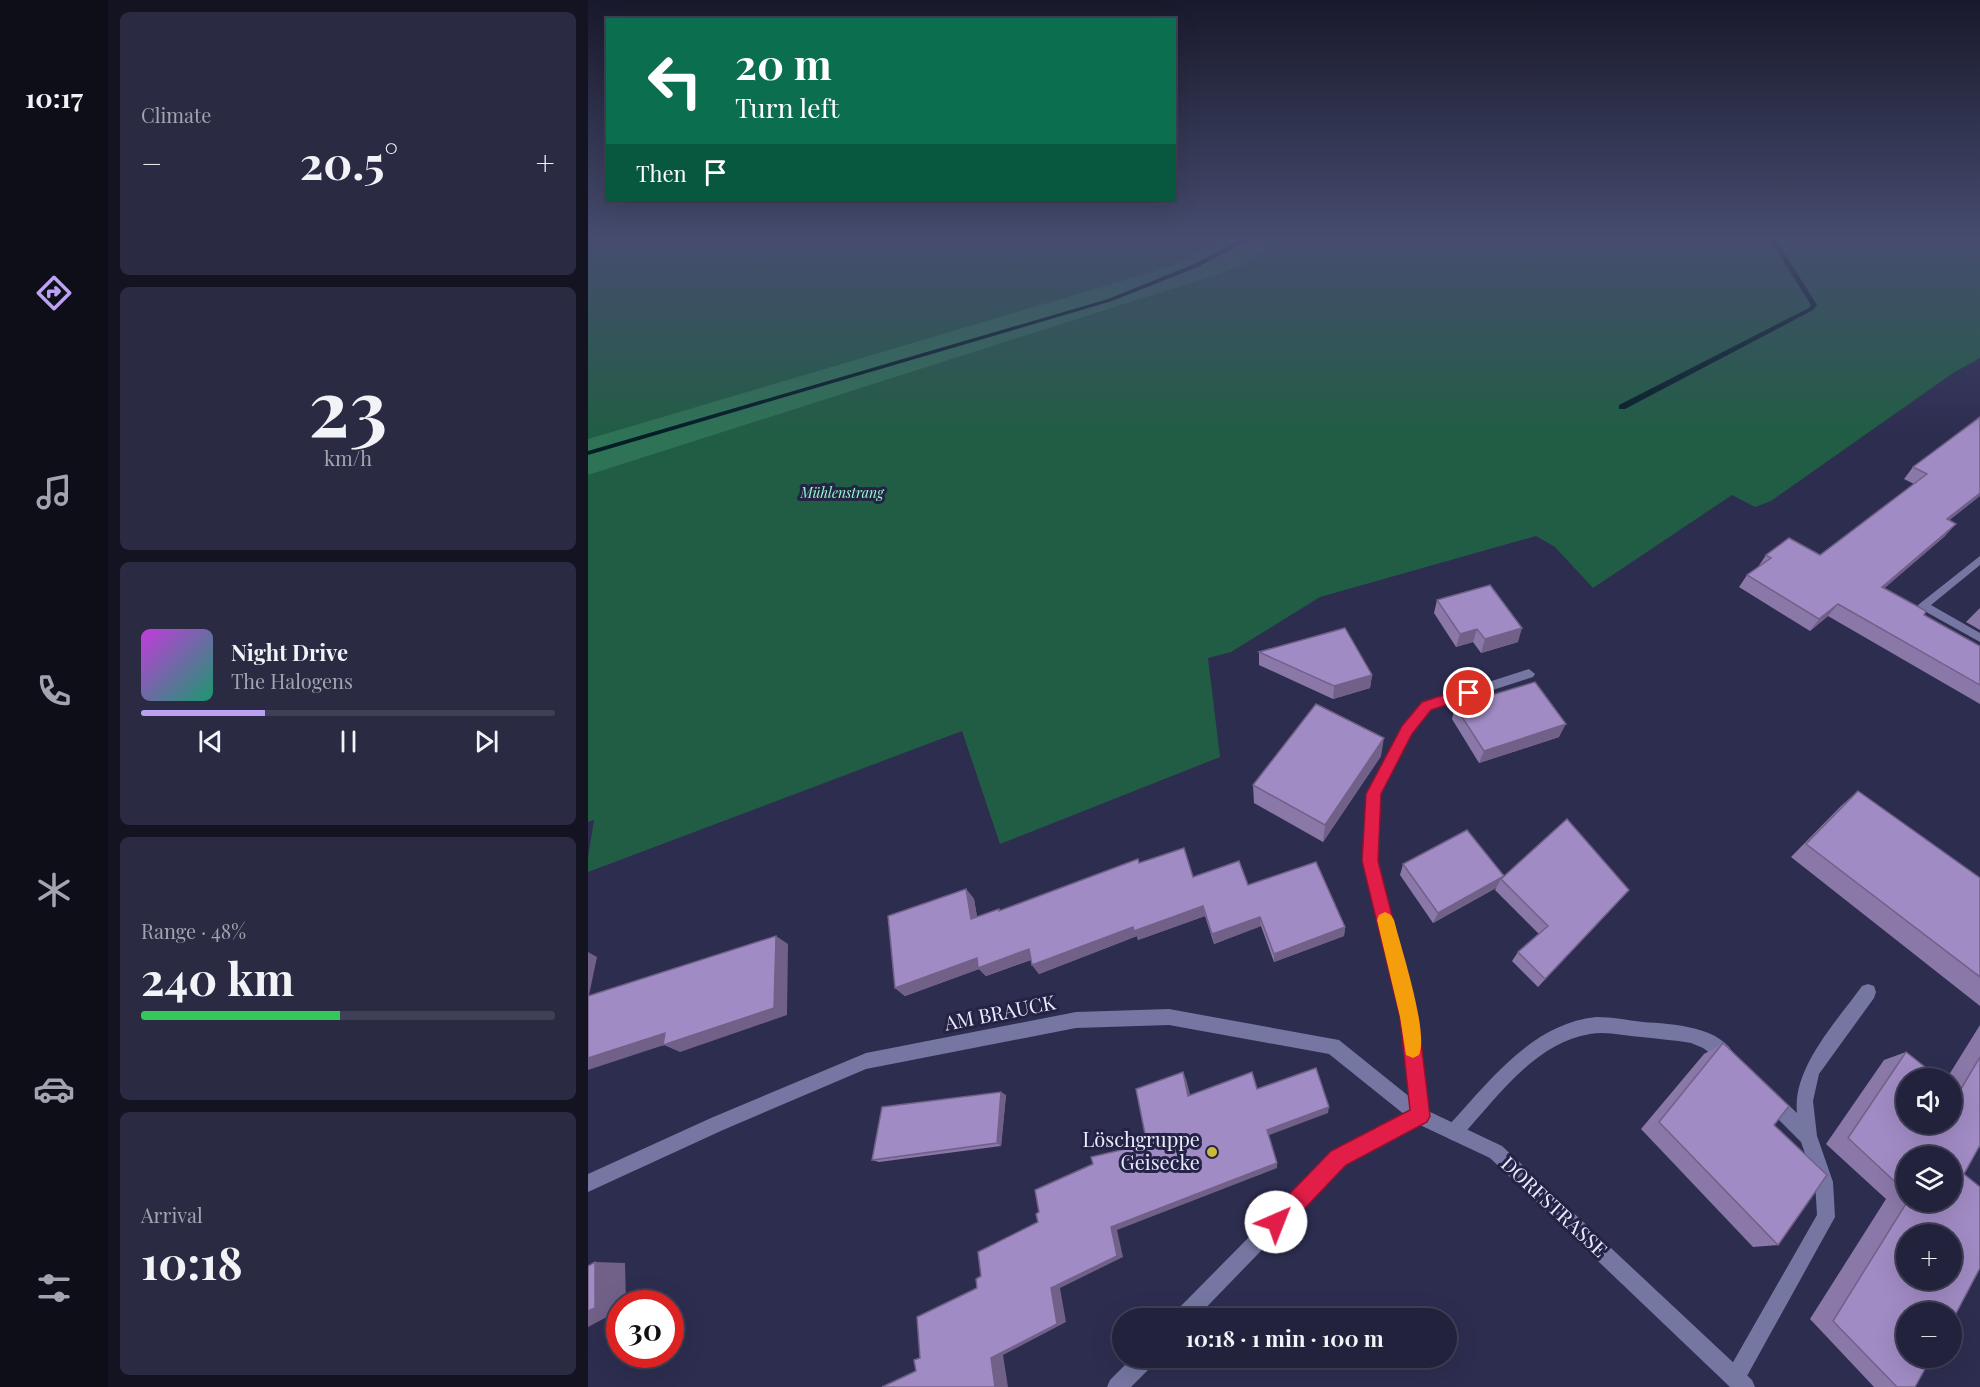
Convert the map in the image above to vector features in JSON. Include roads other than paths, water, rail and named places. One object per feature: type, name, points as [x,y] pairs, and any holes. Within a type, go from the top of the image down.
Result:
[{"type":"street","points":[[1980,560],[1923,605],[1980,638]]},
{"type":"street","points":[[1193,1308],[1339,1158],[1420,1116],[1409,1017],[1370,861],[1374,794],[1407,730],[1427,706],[1529,674]]},
{"type":"street","points":[[1740,1382],[1826,1217],[1824,1182],[1808,1136],[1804,1101],[1812,1070],[1868,992]]},
{"type":"street","name":"AM BRAUCK","points":[[588,1183],[717,1124],[866,1061],[1076,1020],[1169,1017],[1333,1046],[1420,1116]]},
{"type":"street","points":[[1454,1132],[1526,1057],[1558,1035],[1591,1026],[1693,1034],[1716,1047],[1741,1071]]},
{"type":"street","points":[[1758,1087],[1808,1136]]},
{"type":"street","name":"DORFSTRASSE","points":[[1420,1116],[1496,1152],[1740,1382]]},
{"type":"street","points":[[1117,1387],[1136,1368]]},
{"type":"waterway","name":"Mühlenstrang","points":[[588,453],[1094,305]]},
{"type":"waterway","points":[[1622,407],[1811,309],[1814,305]]},
{"type":"place","name":"Löschgruppe Geisecke","points":[[1212,1152]]}]
